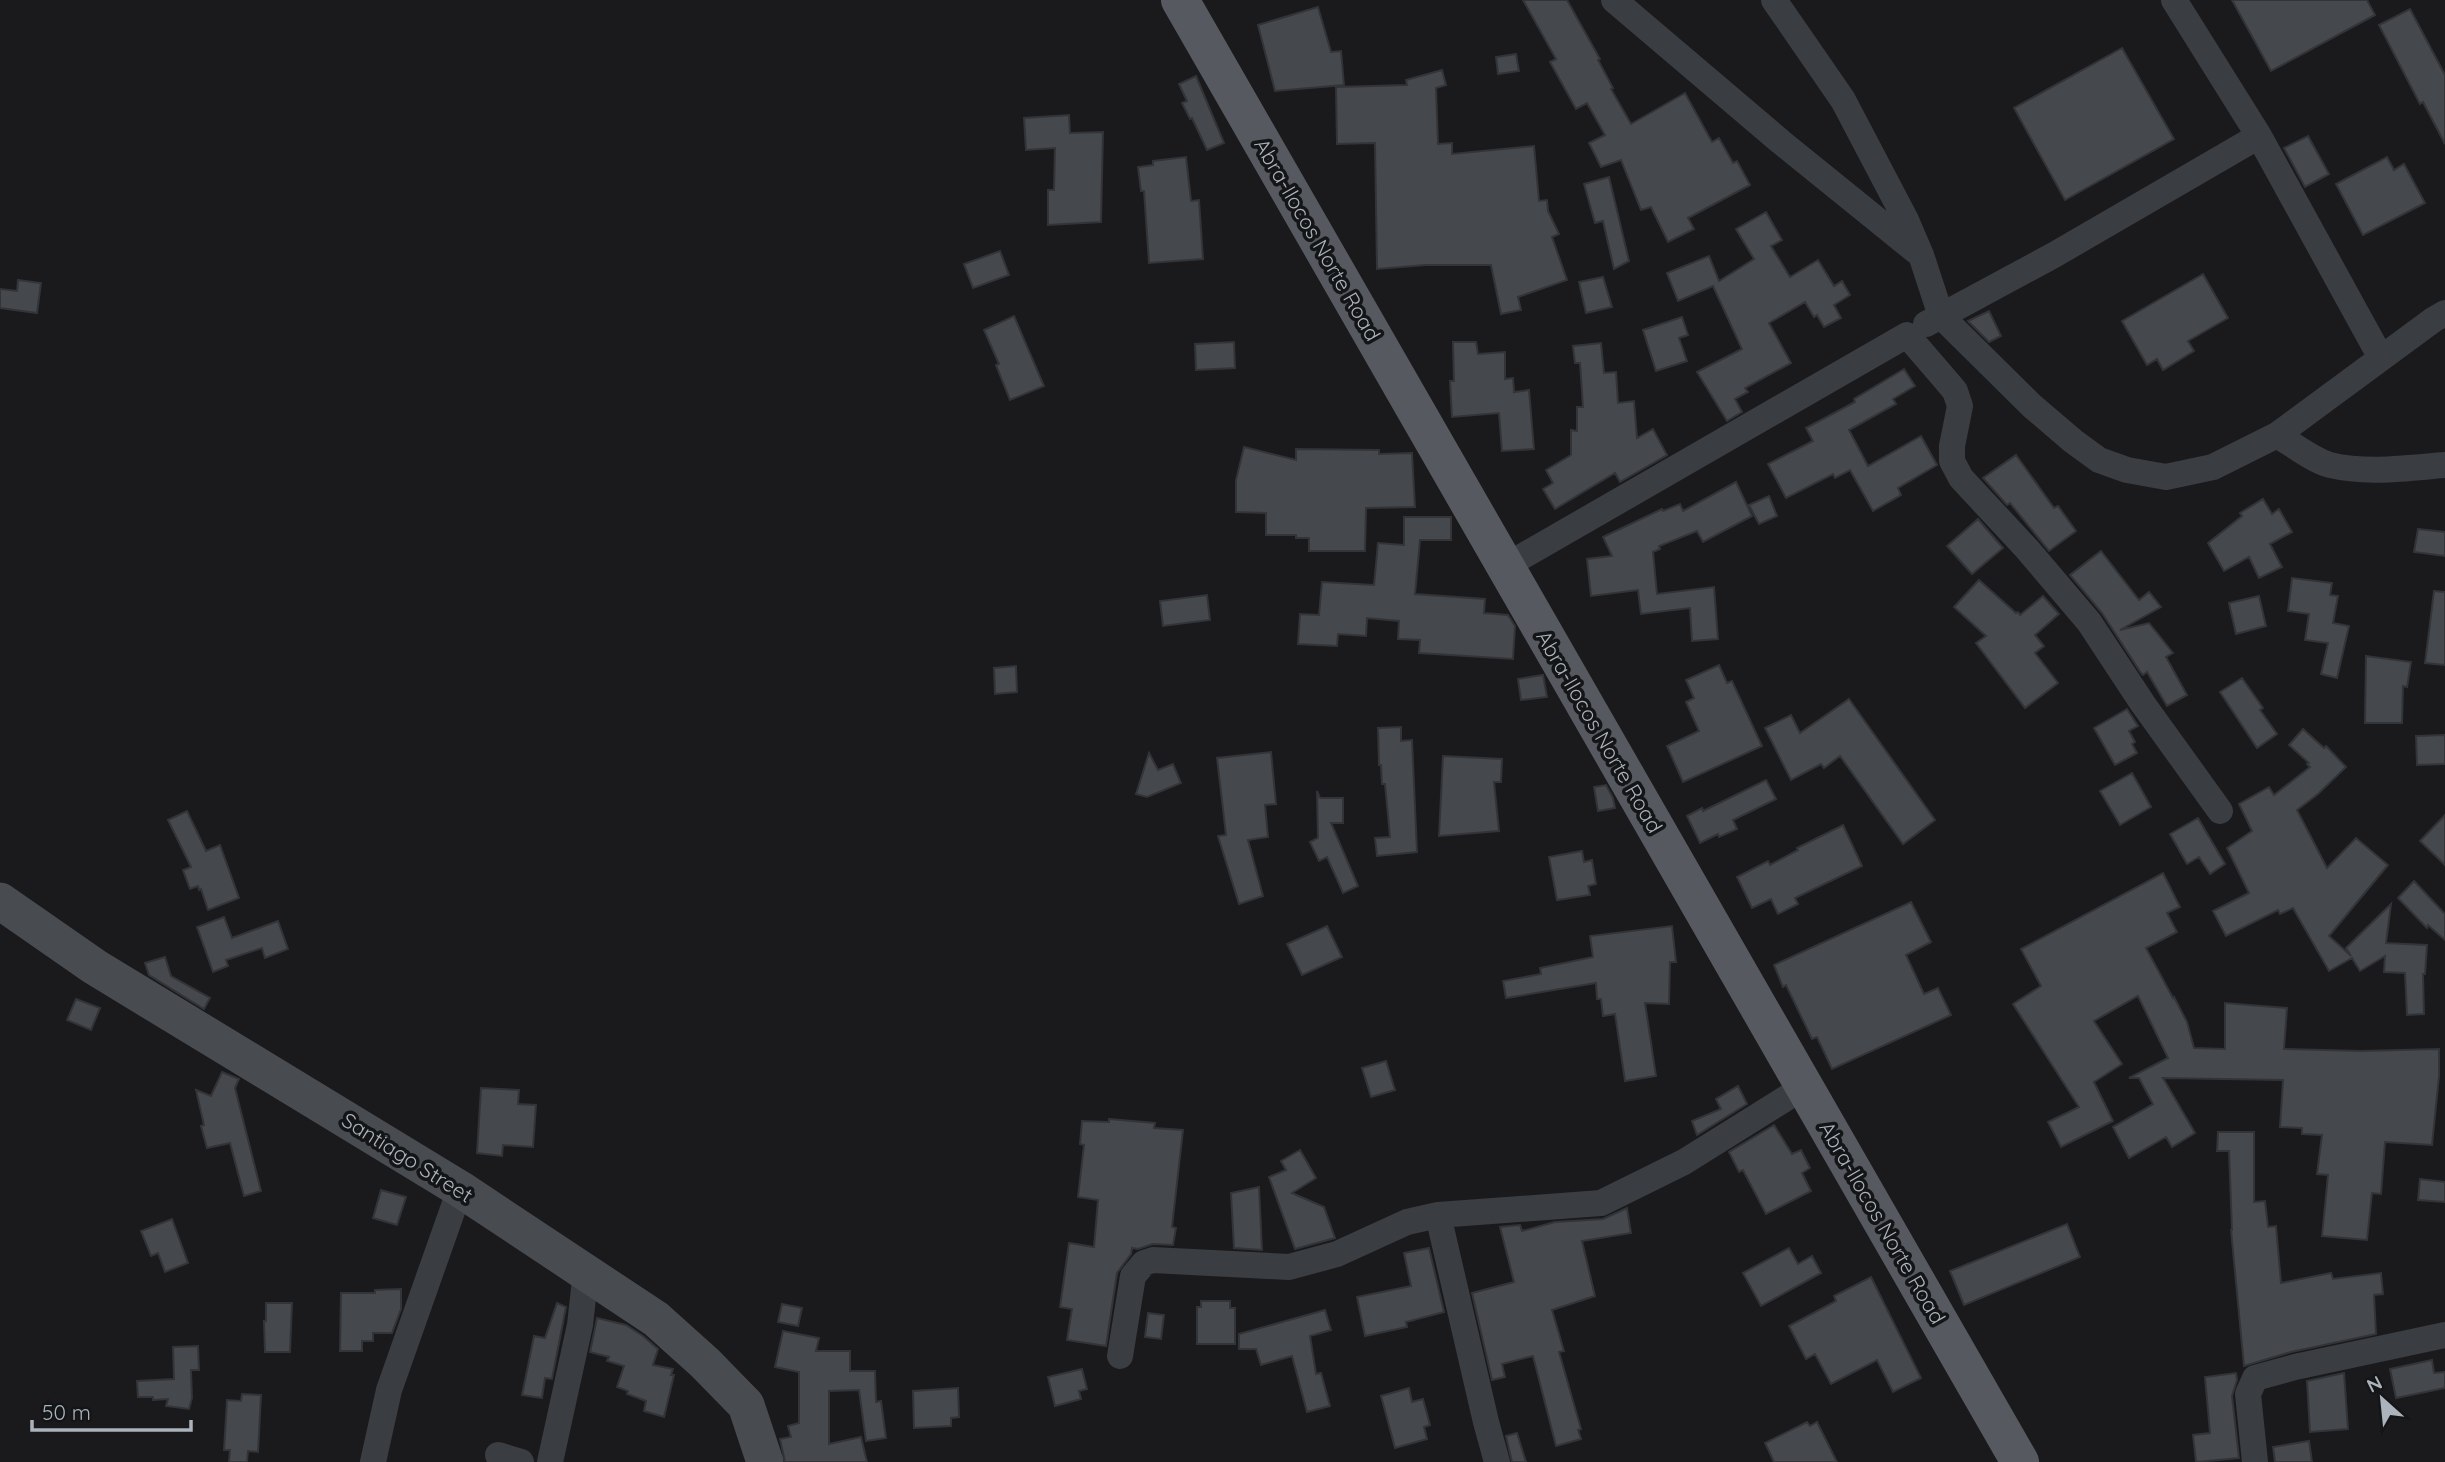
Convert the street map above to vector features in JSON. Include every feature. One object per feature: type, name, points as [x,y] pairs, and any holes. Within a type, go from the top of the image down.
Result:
[{"type":"main road","name":"Abra-Ilocos Norte Road","points":[[1180,0],[2020,1462]]},
{"type":"street","points":[[1614,0],[1781,142],[1921,256]]},
{"type":"street","points":[[1774,0],[1843,100],[1906,220],[1941,316],[2032,406],[2099,460],[2127,470],[2166,477],[2213,467],[2277,435],[2445,313]]},
{"type":"street","points":[[2174,0],[2259,136],[2381,358]]},
{"type":"street","points":[[1504,567],[2259,136]]},
{"type":"street","points":[[1907,335],[1955,391],[1961,406],[1952,446],[1952,461],[1961,478],[2027,549],[2089,622],[2143,704],[2220,811]]},
{"type":"street","points":[[2277,435],[2327,465],[2382,469],[2445,465]]},
{"type":"street","name":"Santiago Street","points":[[0,901],[95,967],[460,1189],[656,1319],[746,1405],[765,1462]]},
{"type":"street","points":[[1120,1356],[1133,1276],[1144,1263],[1153,1260],[1289,1267],[1337,1254],[1407,1222],[1438,1215],[1601,1203],[1684,1161],[1804,1087]]},
{"type":"street","points":[[373,1462],[389,1390],[460,1189]]},
{"type":"street","points":[[1438,1215],[1497,1462]]},
{"type":"street","points":[[550,1462],[580,1325],[586,1271]]},
{"type":"street","points":[[2255,1462],[2248,1394],[2255,1378],[2445,1335]]},
{"type":"building","points":[[1523,0],[1567,0],[1600,59],[1598,60],[1613,88],[1611,89],[1631,124],[1685,93],[1712,142],[1719,138],[1733,163],[1737,161],[1750,185],[1688,218],[1694,229],[1668,242],[1651,207],[1641,210],[1621,160],[1601,167],[1589,143],[1605,135],[1587,103],[1576,109],[1550,62],[1556,59]]},
{"type":"building","points":[[2232,0],[2367,0],[2375,15],[2271,71]]},
{"type":"building","points":[[1318,7],[1331,52],[1341,51],[1344,85],[1275,91],[1258,25]]},
{"type":"building","points":[[2410,9],[2445,75],[2445,144],[2423,102],[2420,104],[2379,25]]},
{"type":"building","points":[[2122,48],[2174,139],[2065,200],[2014,108]]},
{"type":"building","points":[[1516,54],[1519,71],[1498,74],[1496,57]]},
{"type":"building","points":[[1442,70],[1446,85],[1436,88],[1438,144],[1452,143],[1452,154],[1534,146],[1539,201],[1547,200],[1548,211],[1559,234],[1552,237],[1567,280],[1518,297],[1521,310],[1501,314],[1491,265],[1426,265],[1377,269],[1375,143],[1337,144],[1336,87],[1407,85],[1406,80]]},
{"type":"building","points":[[1196,76],[1224,143],[1207,150],[1182,103],[1187,101],[1179,84]]},
{"type":"building","points":[[1069,115],[1070,133],[1103,132],[1101,222],[1048,225],[1048,190],[1054,190],[1055,148],[1026,150],[1024,118]]},
{"type":"building","points":[[2308,136],[2329,174],[2305,187],[2284,148]]},
{"type":"building","points":[[1186,157],[1191,201],[1199,200],[1203,259],[1149,263],[1144,191],[1141,191],[1138,167],[1153,165],[1153,161]]},
{"type":"building","points":[[2387,157],[2394,170],[2404,164],[2425,203],[2363,235],[2336,184]]},
{"type":"building","points":[[1609,177],[1629,261],[1614,269],[1603,221],[1595,223],[1584,184]]},
{"type":"building","points":[[1766,212],[1782,240],[1771,246],[1790,277],[1818,260],[1834,286],[1842,281],[1850,295],[1834,305],[1841,318],[1824,327],[1805,302],[1769,323],[1791,363],[1745,388],[1748,392],[1735,399],[1742,412],[1727,421],[1697,372],[1742,349],[1713,286],[1678,301],[1667,273],[1709,256],[1719,281],[1754,259],[1736,229]]},
{"type":"building","points":[[1000,251],[1009,275],[973,288],[964,264]]},
{"type":"building","points":[[2203,274],[2228,318],[2188,341],[2194,351],[2163,370],[2157,359],[2147,365],[2122,321]]},
{"type":"building","points":[[1603,277],[1612,307],[1586,313],[1579,282]]},
{"type":"building","points":[[18,280],[41,283],[37,313],[0,308],[0,289],[17,291]]},
{"type":"building","points":[[1989,311],[2001,336],[1989,342],[1968,321]]},
{"type":"building","points":[[1014,316],[1044,386],[1010,400],[996,365],[999,364],[984,330]]},
{"type":"building","points":[[1682,317],[1688,335],[1679,338],[1687,361],[1656,371],[1643,330]]},
{"type":"building","points":[[1234,342],[1235,368],[1196,370],[1195,344]]},
{"type":"building","points":[[1453,342],[1476,342],[1478,354],[1505,352],[1505,379],[1513,378],[1514,392],[1529,390],[1534,449],[1502,451],[1499,413],[1452,417],[1450,381],[1454,381]]},
{"type":"building","points":[[1601,343],[1604,373],[1616,372],[1618,403],[1634,401],[1637,438],[1653,429],[1667,455],[1620,482],[1615,473],[1555,509],[1543,489],[1553,483],[1546,470],[1571,455],[1571,430],[1577,431],[1577,407],[1583,407],[1580,363],[1575,363],[1573,346]]},
{"type":"building","points":[[1904,369],[1915,386],[1893,399],[1896,404],[1849,430],[1868,466],[1921,436],[1937,465],[1898,488],[1901,495],[1873,511],[1850,470],[1835,478],[1833,474],[1786,498],[1768,464],[1813,441],[1806,428],[1855,402],[1854,399]]},
{"type":"building","points":[[1244,447],[1296,460],[1296,449],[1379,450],[1379,454],[1412,453],[1415,507],[1366,508],[1365,551],[1309,551],[1309,538],[1266,535],[1266,513],[1236,512],[1236,480]]},
{"type":"building","points":[[2016,455],[2054,508],[2058,506],[2076,531],[2049,551],[2010,503],[2007,505],[1983,478]]},
{"type":"building","points":[[1736,482],[1752,516],[1703,542],[1697,531],[1659,546],[1660,549],[1653,552],[1657,594],[1714,587],[1718,639],[1692,641],[1690,608],[1641,614],[1638,590],[1591,596],[1587,559],[1612,556],[1603,537],[1662,509],[1663,511],[1680,504],[1683,511]]},
{"type":"building","points":[[1769,496],[1777,516],[1759,524],[1749,505]]},
{"type":"building","points":[[2263,499],[2272,514],[2279,509],[2292,532],[2270,544],[2282,567],[2259,578],[2249,557],[2224,571],[2208,543],[2242,516],[2240,513]]},
{"type":"building","points":[[1404,517],[1451,517],[1451,540],[1420,540],[1415,594],[1485,599],[1484,613],[1508,615],[1515,626],[1513,659],[1419,653],[1420,640],[1398,639],[1399,621],[1367,618],[1366,636],[1338,634],[1337,646],[1298,644],[1300,614],[1319,615],[1322,582],[1374,585],[1378,543],[1404,545]]},
{"type":"building","points":[[1978,519],[2003,548],[1972,574],[1947,546]]},
{"type":"building","points":[[2418,529],[2445,532],[2445,556],[2414,552]]},
{"type":"building","points":[[2101,551],[2139,600],[2149,592],[2161,607],[2120,630],[2149,623],[2173,653],[2166,657],[2187,695],[2167,706],[2147,672],[2143,675],[2141,673],[2102,613],[2070,575]]},
{"type":"building","points":[[2292,578],[2332,583],[2330,595],[2338,596],[2333,623],[2349,626],[2337,678],[2321,674],[2328,643],[2305,640],[2309,614],[2288,611]]},
{"type":"building","points":[[1979,580],[2020,615],[2043,596],[2059,614],[2035,635],[2044,646],[2035,653],[2058,683],[2025,708],[1976,643],[1986,636],[1954,607]]},
{"type":"building","points":[[2434,591],[2445,592],[2445,665],[2425,663]]},
{"type":"building","points":[[1207,595],[1210,620],[1163,626],[1160,601]]},
{"type":"building","points":[[2259,596],[2266,626],[2236,634],[2229,603]]},
{"type":"building","points":[[2366,656],[2411,662],[2407,687],[2403,686],[2402,723],[2365,723]]},
{"type":"building","points":[[1719,665],[1727,683],[1732,681],[1762,746],[1683,782],[1667,746],[1699,731],[1686,702],[1694,698],[1686,680]]},
{"type":"building","points":[[1016,666],[1017,692],[995,694],[994,668]]},
{"type":"building","points":[[1543,675],[1547,697],[1521,700],[1518,679]]},
{"type":"building","points":[[2242,678],[2277,734],[2257,748],[2220,692]]},
{"type":"building","points":[[1849,699],[1935,820],[1903,844],[1840,756],[1824,768],[1821,764],[1791,780],[1765,728],[1791,715],[1800,733]]},
{"type":"building","points":[[2127,709],[2138,726],[2129,731],[2137,753],[2115,765],[2094,728]]},
{"type":"building","points":[[1401,727],[1401,741],[1412,740],[1417,852],[1377,856],[1375,838],[1390,837],[1385,784],[1382,784],[1379,765],[1378,728]]},
{"type":"building","points":[[2303,729],[2324,748],[2326,746],[2346,767],[2297,810],[2327,868],[2356,838],[2388,865],[2329,936],[2351,956],[2346,948],[2391,904],[2386,943],[2427,945],[2423,974],[2424,1014],[2407,1015],[2405,973],[2384,972],[2385,956],[2360,971],[2352,958],[2329,971],[2293,908],[2280,914],[2278,910],[2226,936],[2213,911],[2249,893],[2227,848],[2252,831],[2239,804],[2269,787],[2274,795],[2310,767],[2289,745]]},
{"type":"building","points":[[2445,735],[2445,764],[2417,765],[2416,736]]},
{"type":"building","points":[[1271,752],[1276,804],[1265,805],[1268,837],[1248,840],[1263,896],[1239,904],[1218,836],[1226,835],[1217,758]]},
{"type":"building","points":[[1149,753],[1158,770],[1173,764],[1181,783],[1147,797],[1136,794]]},
{"type":"building","points":[[1443,756],[1502,759],[1501,782],[1494,782],[1499,831],[1439,836]]},
{"type":"building","points":[[2132,773],[2151,807],[2120,825],[2100,791]]},
{"type":"building","points":[[1766,780],[1776,799],[1733,820],[1737,829],[1700,843],[1687,816]]},
{"type":"building","points":[[1606,785],[1615,808],[1598,811],[1594,787]]},
{"type":"building","points":[[1317,791],[1320,798],[1343,798],[1343,823],[1331,823],[1358,886],[1343,893],[1327,857],[1319,861],[1310,842],[1318,838]]},
{"type":"building","points":[[187,811],[206,851],[220,845],[239,898],[208,910],[201,889],[199,890],[198,886],[190,889],[183,870],[191,867],[168,820]]},
{"type":"building","points":[[2445,815],[2445,865],[2420,841]]},
{"type":"building","points":[[2198,818],[2225,864],[2210,874],[2199,857],[2187,864],[2170,834]]},
{"type":"building","points":[[1843,825],[1862,866],[1795,898],[1798,904],[1778,914],[1771,899],[1752,908],[1737,877],[1768,861],[1770,865]]},
{"type":"building","points":[[1582,851],[1584,862],[1592,860],[1596,884],[1588,886],[1590,895],[1557,900],[1549,857]]},
{"type":"building","points":[[2163,873],[2180,907],[2167,913],[2177,932],[2146,948],[2187,1022],[2194,1048],[2225,1049],[2225,1003],[2287,1008],[2284,1049],[2439,1049],[2432,1145],[2385,1142],[2381,1194],[2372,1193],[2367,1240],[2322,1236],[2328,1175],[2317,1174],[2322,1135],[2302,1134],[2302,1128],[2280,1127],[2283,1080],[2163,1078],[2195,1133],[2172,1147],[2166,1137],[2129,1158],[2113,1127],[2153,1104],[2139,1078],[2129,1078],[2168,1058],[2138,996],[2094,1021],[2122,1064],[2094,1082],[2113,1121],[2061,1147],[2048,1122],[2079,1107],[2013,1004],[2041,986],[2021,949]]},
{"type":"building","points":[[2414,881],[2445,914],[2445,940],[2428,925],[2427,928],[2398,898]]},
{"type":"building","points":[[1911,902],[1931,942],[1906,955],[1924,994],[1938,988],[1951,1015],[1832,1069],[1817,1037],[1812,1039],[1786,985],[1783,987],[1774,965]]},
{"type":"building","points":[[224,917],[232,938],[278,921],[288,949],[265,958],[262,948],[226,960],[228,966],[213,972],[197,927]]},
{"type":"building","points":[[1327,926],[1342,957],[1302,975],[1287,944]]},
{"type":"building","points":[[1672,926],[1676,962],[1670,962],[1669,1004],[1645,1003],[1656,1076],[1625,1081],[1615,1014],[1603,1016],[1601,999],[1597,999],[1596,983],[1506,998],[1503,981],[1541,974],[1540,968],[1593,957],[1590,936]]},
{"type":"building","points":[[165,957],[171,976],[210,998],[204,1009],[149,975],[145,963]]},
{"type":"building","points":[[76,999],[100,1008],[91,1030],[67,1020]]},
{"type":"building","points":[[1386,1061],[1395,1090],[1371,1097],[1362,1068]]},
{"type":"building","points":[[222,1072],[239,1079],[235,1088],[261,1191],[244,1196],[230,1143],[207,1148],[201,1126],[204,1125],[196,1090],[211,1096]]},
{"type":"building","points":[[1738,1086],[1747,1104],[1697,1135],[1692,1121],[1721,1109],[1716,1099]]},
{"type":"building","points":[[481,1088],[519,1090],[518,1104],[536,1105],[533,1147],[503,1145],[502,1156],[477,1153]]},
{"type":"building","points":[[1109,1119],[1155,1123],[1154,1128],[1183,1130],[1172,1227],[1176,1228],[1173,1245],[1153,1244],[1138,1249],[1132,1248],[1131,1254],[1117,1273],[1106,1346],[1067,1340],[1072,1309],[1060,1307],[1069,1243],[1094,1247],[1098,1200],[1078,1197],[1084,1145],[1080,1144],[1082,1121],[1109,1122]]},
{"type":"building","points":[[1774,1125],[1792,1154],[1801,1150],[1810,1168],[1802,1173],[1811,1191],[1766,1214],[1743,1170],[1739,1172],[1729,1152]]},
{"type":"building","points":[[2218,1132],[2254,1132],[2254,1202],[2265,1201],[2268,1227],[2276,1226],[2281,1283],[2331,1273],[2333,1279],[2381,1273],[2383,1294],[2374,1295],[2376,1334],[2291,1352],[2244,1366],[2231,1230],[2229,1151],[2217,1151]]},
{"type":"building","points":[[1300,1150],[1316,1178],[1292,1193],[1324,1207],[1335,1238],[1295,1249],[1269,1177],[1286,1170],[1281,1161]]},
{"type":"building","points":[[2420,1179],[2445,1182],[2445,1202],[2418,1200]]},
{"type":"building","points":[[1259,1187],[1262,1250],[1234,1248],[1231,1193]]},
{"type":"building","points":[[381,1190],[406,1197],[397,1225],[373,1218]]},
{"type":"building","points":[[1627,1208],[1631,1233],[1582,1241],[1595,1296],[1552,1310],[1564,1351],[1559,1352],[1581,1429],[1578,1430],[1581,1439],[1556,1446],[1533,1356],[1502,1364],[1505,1377],[1492,1380],[1472,1293],[1514,1282],[1500,1227],[1520,1225],[1522,1231],[1555,1222],[1603,1219]]},
{"type":"building","points":[[172,1219],[188,1263],[165,1272],[158,1253],[151,1256],[141,1231]]},
{"type":"building","points":[[2067,1224],[2080,1257],[1964,1305],[1950,1271]]},
{"type":"building","points":[[1429,1248],[1444,1312],[1406,1322],[1407,1327],[1365,1336],[1357,1297],[1411,1286],[1404,1253]]},
{"type":"building","points":[[1789,1248],[1798,1264],[1812,1256],[1821,1273],[1761,1306],[1743,1273]]},
{"type":"building","points":[[1871,1277],[1921,1378],[1893,1392],[1877,1360],[1831,1384],[1815,1354],[1806,1359],[1789,1326],[1836,1301],[1834,1296]]},
{"type":"building","points":[[401,1289],[401,1309],[392,1333],[373,1333],[373,1341],[362,1341],[362,1351],[340,1351],[341,1293],[375,1293],[375,1290]]},
{"type":"building","points":[[1201,1301],[1230,1301],[1230,1308],[1235,1308],[1235,1344],[1197,1344],[1197,1307],[1201,1307]]},
{"type":"building","points":[[266,1303],[292,1303],[290,1352],[265,1352]]},
{"type":"building","points":[[557,1303],[566,1307],[552,1379],[545,1378],[542,1398],[522,1395],[534,1336],[545,1338]]},
{"type":"building","points":[[782,1304],[802,1308],[798,1326],[778,1322]]},
{"type":"building","points":[[1325,1310],[1331,1330],[1310,1336],[1316,1374],[1321,1373],[1330,1406],[1307,1412],[1292,1356],[1261,1365],[1256,1349],[1239,1349],[1239,1334]]},
{"type":"building","points":[[1148,1313],[1164,1315],[1161,1339],[1145,1337]]},
{"type":"building","points":[[597,1318],[626,1325],[643,1336],[658,1349],[653,1365],[673,1369],[664,1417],[644,1411],[646,1401],[617,1387],[624,1366],[607,1361],[609,1357],[590,1352]]},
{"type":"building","points":[[783,1331],[819,1338],[816,1351],[850,1351],[850,1371],[875,1371],[876,1402],[881,1401],[886,1438],[866,1441],[859,1390],[829,1391],[829,1444],[861,1437],[867,1462],[785,1462],[780,1439],[791,1437],[788,1426],[799,1423],[799,1372],[775,1367]]},
{"type":"building","points":[[198,1346],[199,1370],[191,1370],[192,1398],[189,1409],[166,1406],[168,1399],[138,1397],[137,1381],[174,1379],[173,1347]]},
{"type":"building","points":[[2432,1360],[2434,1373],[2445,1372],[2445,1388],[2396,1398],[2390,1369]]},
{"type":"building","points":[[1082,1369],[1087,1389],[1079,1391],[1081,1399],[1055,1406],[1048,1377]]},
{"type":"building","points":[[2236,1373],[2237,1380],[2232,1396],[2239,1458],[2196,1462],[2193,1435],[2210,1433],[2205,1377]]},
{"type":"building","points":[[2344,1373],[2348,1429],[2310,1432],[2307,1381]]},
{"type":"building","points":[[958,1388],[959,1417],[951,1418],[951,1426],[914,1428],[913,1391]]},
{"type":"building","points":[[1409,1388],[1412,1402],[1423,1399],[1430,1425],[1424,1427],[1427,1439],[1395,1448],[1381,1396]]},
{"type":"building","points":[[242,1394],[261,1395],[258,1452],[248,1451],[247,1462],[229,1462],[230,1450],[224,1450],[227,1400],[241,1401]]},
{"type":"building","points":[[1807,1422],[1810,1426],[1817,1422],[1837,1462],[1774,1462],[1765,1443]]},
{"type":"building","points":[[1517,1433],[1526,1462],[1512,1462],[1506,1436]]},
{"type":"building","points":[[2309,1441],[2312,1462],[2275,1462],[2273,1447]]}]
